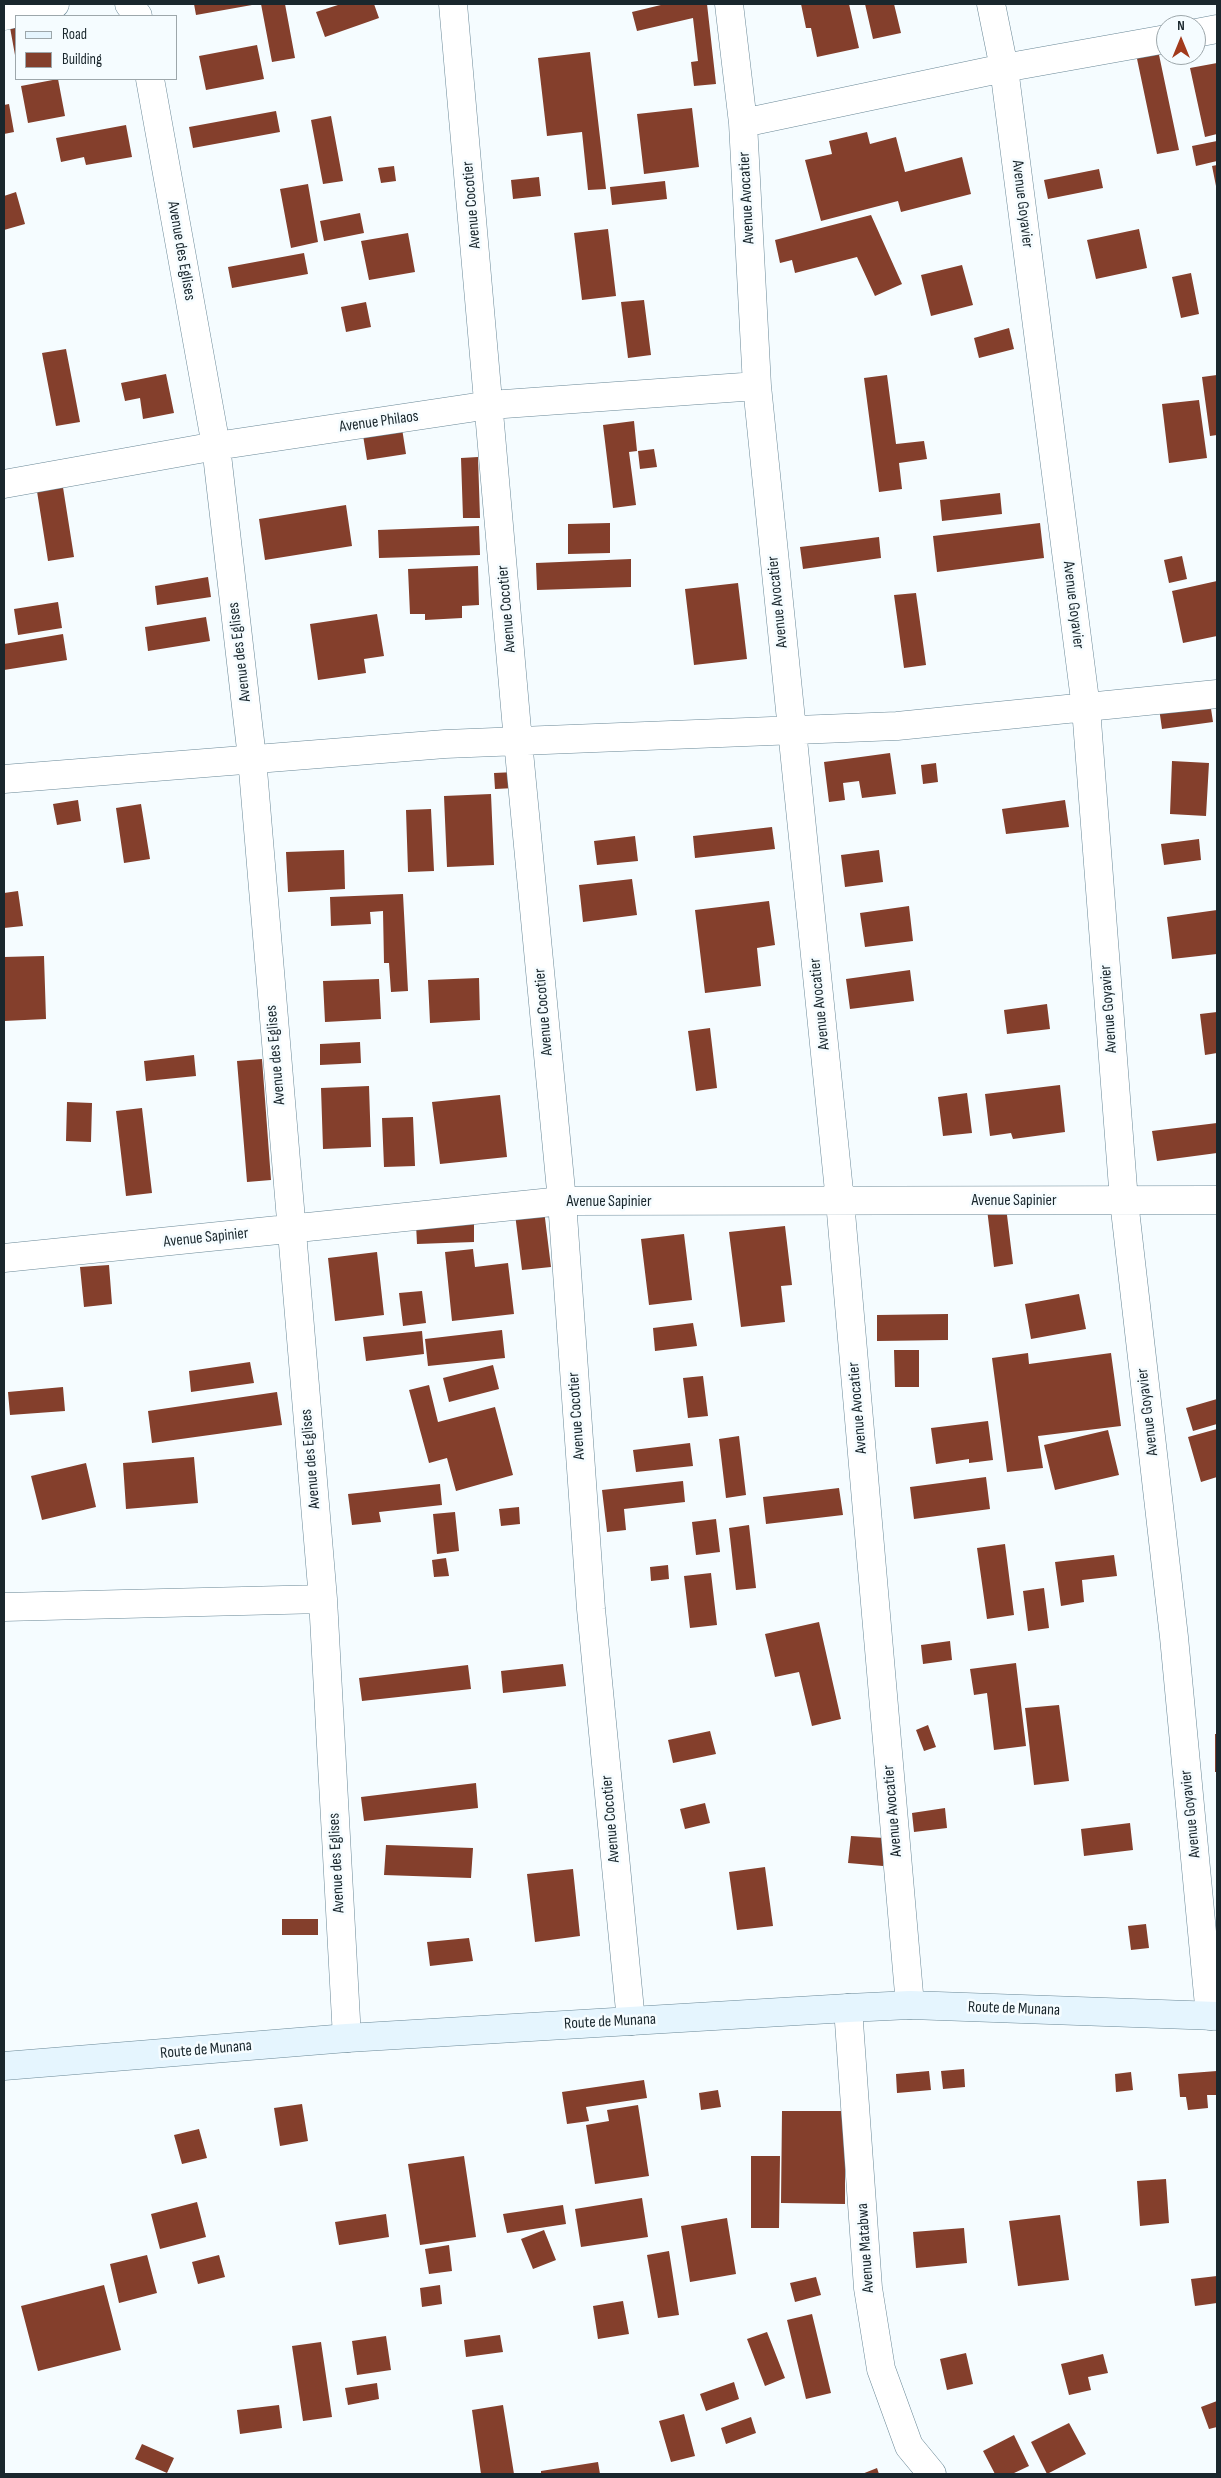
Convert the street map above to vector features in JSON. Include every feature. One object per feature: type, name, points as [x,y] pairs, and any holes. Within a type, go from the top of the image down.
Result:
[{"type":"main road","name":"Route de Munana","points":[[4,2066],[347,2038],[848,2008],[910,2006],[1214,2016]]},
{"type":"street","points":[[4,16],[55,4]]},
{"type":"street","points":[[130,4],[137,15]]},
{"type":"street","name":"Avenue Cocotier","points":[[454,4],[518,741],[562,1201],[591,1609],[630,2021]]},
{"type":"street","name":"Avenue Avocatier","points":[[729,4],[743,123],[757,386],[840,1201],[910,2006]]},
{"type":"street","name":"Avenue Goyavier","points":[[991,4],[1004,68],[1086,708],[1124,1201],[1174,1637],[1214,2016]]},
{"type":"street","points":[[743,123],[1004,68],[1156,41]]},
{"type":"street","name":"Avenue des Eglises","points":[[150,80],[216,446],[252,758],[323,1599],[347,2038]]},
{"type":"street","name":"Avenue Philaos","points":[[4,484],[216,446],[490,405],[757,386]]},
{"type":"street","points":[[4,779],[252,758],[518,741],[897,726],[1217,694]]},
{"type":"street","name":"Avenue Sapinier","points":[[4,1258],[562,1201],[1217,1200]]},
{"type":"street","points":[[4,1607],[323,1599]]},
{"type":"street","name":"Avenue Matabwa","points":[[848,2008],[868,2288],[881,2369],[909,2446],[932,2474]]},
{"type":"building","points":[[194,4],[252,4],[252,5],[196,15]]},
{"type":"building","points":[[261,4],[285,4],[295,58],[272,62]]},
{"type":"building","points":[[341,4],[374,4],[379,18],[325,37],[316,12]]},
{"type":"building","points":[[665,4],[707,4],[716,84],[694,86],[691,62],[698,61],[693,18],[637,31],[632,12]]},
{"type":"building","points":[[801,4],[849,4],[859,48],[817,57],[811,28],[806,28]]},
{"type":"building","points":[[865,4],[894,4],[901,33],[873,39]]},
{"type":"building","points":[[15,21],[15,55],[9,22]]},
{"type":"building","points":[[257,45],[264,79],[206,90],[199,56]]},
{"type":"building","points":[[1156,50],[1156,65],[1161,65],[1179,150],[1157,154],[1136,54]]},
{"type":"building","points":[[590,52],[606,189],[588,190],[582,132],[547,136],[538,58]]},
{"type":"building","points":[[1217,63],[1217,134],[1205,137],[1190,68]]},
{"type":"building","points":[[58,80],[65,116],[28,123],[21,86]]},
{"type":"building","points":[[9,104],[14,132],[4,134],[4,105]]},
{"type":"building","points":[[692,108],[699,167],[644,174],[637,114]]},
{"type":"building","points":[[276,111],[280,132],[193,148],[189,127]]},
{"type":"building","points":[[331,116],[343,181],[323,184],[311,120]]},
{"type":"building","points":[[126,125],[132,157],[86,165],[84,157],[61,162],[56,138]]},
{"type":"building","points":[[867,132],[870,144],[896,137],[905,172],[962,157],[971,194],[901,212],[898,201],[821,221],[805,160],[832,154],[829,141]]},
{"type":"building","points":[[1217,141],[1217,161],[1196,166],[1192,146]]},
{"type":"building","points":[[1217,165],[1217,186],[1216,186],[1212,166]]},
{"type":"building","points":[[394,166],[396,181],[381,183],[378,168]]},
{"type":"building","points":[[1099,169],[1103,188],[1048,199],[1044,180]]},
{"type":"building","points":[[539,177],[541,196],[513,199],[511,180]]},
{"type":"building","points":[[665,181],[667,199],[612,205],[610,187]]},
{"type":"building","points":[[308,184],[318,242],[291,248],[280,189]]},
{"type":"building","points":[[16,192],[25,224],[4,230],[4,196]]},
{"type":"building","points":[[360,213],[364,233],[324,241],[320,221]]},
{"type":"building","points":[[871,215],[902,284],[875,296],[857,257],[795,273],[792,260],[780,263],[775,240]]},
{"type":"building","points":[[608,229],[616,296],[582,300],[574,233]]},
{"type":"building","points":[[1139,229],[1147,268],[1096,279],[1087,240]]},
{"type":"building","points":[[408,233],[415,272],[369,280],[361,241]]},
{"type":"building","points":[[304,253],[308,274],[232,288],[228,267]]},
{"type":"building","points":[[962,265],[973,305],[931,316],[921,275]]},
{"type":"building","points":[[1191,273],[1199,314],[1181,318],[1172,277]]},
{"type":"building","points":[[644,300],[651,355],[628,358],[621,302]]},
{"type":"building","points":[[366,302],[371,327],[346,332],[341,307]]},
{"type":"building","points":[[1009,328],[1014,349],[979,358],[974,338]]},
{"type":"building","points":[[66,349],[80,422],[56,426],[42,353]]},
{"type":"building","points":[[166,374],[174,413],[143,419],[140,398],[125,401],[121,383]]},
{"type":"building","points":[[887,375],[896,444],[924,441],[927,459],[899,463],[902,489],[879,492],[864,378]]},
{"type":"building","points":[[1217,375],[1217,435],[1210,436],[1202,377]]},
{"type":"building","points":[[1199,400],[1207,458],[1169,463],[1162,404]]},
{"type":"building","points":[[634,421],[637,451],[629,452],[636,505],[613,508],[603,425]]},
{"type":"building","points":[[401,422],[406,454],[367,460],[362,429]]},
{"type":"building","points":[[654,449],[657,467],[640,469],[638,451]]},
{"type":"building","points":[[478,457],[480,518],[463,518],[461,458]]},
{"type":"building","points":[[62,481],[74,557],[48,561],[36,485]]},
{"type":"building","points":[[1000,493],[1002,514],[942,521],[940,500]]},
{"type":"building","points":[[346,505],[352,546],[265,560],[259,519]]},
{"type":"building","points":[[610,523],[610,553],[568,554],[568,524]]},
{"type":"building","points":[[1040,523],[1044,558],[937,572],[933,536]]},
{"type":"building","points":[[479,526],[480,555],[379,558],[378,530]]},
{"type":"building","points":[[879,537],[881,558],[803,569],[800,547]]},
{"type":"building","points":[[1182,556],[1187,579],[1169,583],[1164,560]]},
{"type":"building","points":[[631,559],[631,587],[537,590],[536,563]]},
{"type":"building","points":[[478,566],[479,605],[462,606],[462,618],[425,620],[425,614],[410,614],[408,569]]},
{"type":"building","points":[[208,577],[211,597],[157,605],[155,586]]},
{"type":"building","points":[[1217,581],[1217,636],[1183,643],[1172,591]]},
{"type":"building","points":[[738,583],[747,659],[694,665],[685,589]]},
{"type":"building","points":[[916,593],[926,665],[904,668],[894,595]]},
{"type":"building","points":[[58,602],[62,628],[18,635],[14,609]]},
{"type":"building","points":[[377,614],[384,656],[364,659],[366,673],[318,680],[310,624]]},
{"type":"building","points":[[206,617],[210,641],[148,651],[145,627]]},
{"type":"building","points":[[63,634],[67,660],[4,670],[4,644]]},
{"type":"building","points":[[1210,702],[1213,722],[1162,729],[1159,708]]},
{"type":"building","points":[[890,753],[896,794],[862,798],[859,781],[843,783],[845,800],[829,802],[824,762]]},
{"type":"building","points":[[1172,761],[1209,763],[1206,816],[1170,814]]},
{"type":"building","points":[[936,763],[938,782],[923,784],[921,765]]},
{"type":"building","points":[[515,772],[515,788],[495,789],[494,773]]},
{"type":"building","points":[[491,794],[494,865],[447,867],[444,796]]},
{"type":"building","points":[[78,800],[81,821],[57,825],[53,804]]},
{"type":"building","points":[[1065,800],[1069,827],[1006,834],[1002,809]]},
{"type":"building","points":[[141,804],[150,859],[124,863],[116,808]]},
{"type":"building","points":[[431,809],[434,871],[408,872],[406,810]]},
{"type":"building","points":[[772,827],[775,849],[695,858],[693,836]]},
{"type":"building","points":[[635,836],[638,861],[597,865],[594,841]]},
{"type":"building","points":[[1199,839],[1201,860],[1164,865],[1161,844]]},
{"type":"building","points":[[344,850],[345,889],[288,892],[286,852]]},
{"type":"building","points":[[879,850],[883,882],[845,887],[841,855]]},
{"type":"building","points":[[632,879],[637,915],[583,922],[579,885]]},
{"type":"building","points":[[18,891],[23,926],[4,928],[4,893]]},
{"type":"building","points":[[403,894],[408,991],[391,992],[389,963],[384,963],[383,911],[370,912],[371,924],[331,926],[330,897]]},
{"type":"building","points":[[769,901],[775,945],[757,948],[761,986],[705,993],[695,910]]},
{"type":"building","points":[[909,906],[913,941],[865,947],[860,913]]},
{"type":"building","points":[[1217,910],[1217,954],[1172,959],[1167,917]]},
{"type":"building","points":[[44,956],[46,1019],[4,1021],[4,957]]},
{"type":"building","points":[[910,970],[914,1001],[850,1009],[846,979]]},
{"type":"building","points":[[479,978],[480,1020],[430,1023],[428,980]]},
{"type":"building","points":[[379,979],[381,1019],[325,1022],[323,981]]},
{"type":"building","points":[[1047,1004],[1050,1029],[1007,1034],[1004,1010]]},
{"type":"building","points":[[1217,1012],[1217,1053],[1205,1055],[1200,1014]]},
{"type":"building","points":[[710,1028],[717,1088],[696,1091],[688,1031]]},
{"type":"building","points":[[360,1042],[361,1063],[320,1065],[320,1044]]},
{"type":"building","points":[[194,1055],[196,1076],[146,1081],[144,1061]]},
{"type":"building","points":[[262,1059],[271,1180],[247,1182],[237,1061]]},
{"type":"building","points":[[1060,1085],[1065,1132],[1013,1139],[1011,1133],[990,1136],[985,1094]]},
{"type":"building","points":[[369,1086],[371,1147],[323,1149],[321,1088]]},
{"type":"building","points":[[967,1093],[972,1133],[943,1136],[938,1097]]},
{"type":"building","points":[[500,1095],[507,1157],[440,1164],[432,1102]]},
{"type":"building","points":[[67,1102],[92,1103],[91,1142],[66,1141]]},
{"type":"building","points":[[142,1108],[152,1193],[126,1196],[116,1111]]},
{"type":"building","points":[[413,1117],[415,1166],[384,1167],[382,1118]]},
{"type":"building","points":[[1217,1123],[1217,1153],[1157,1161],[1152,1131]]},
{"type":"building","points":[[1006,1207],[1013,1264],[994,1267],[987,1209]]},
{"type":"building","points":[[544,1210],[551,1267],[522,1270],[515,1214]]},
{"type":"building","points":[[474,1222],[474,1242],[417,1244],[416,1224]]},
{"type":"building","points":[[785,1226],[792,1285],[781,1286],[785,1322],[741,1327],[729,1232]]},
{"type":"building","points":[[684,1234],[692,1300],[649,1305],[641,1239]]},
{"type":"building","points":[[473,1249],[475,1267],[508,1263],[514,1314],[452,1321],[445,1252]]},
{"type":"building","points":[[377,1252],[384,1315],[335,1321],[328,1258]]},
{"type":"building","points":[[109,1265],[112,1304],[84,1307],[80,1267]]},
{"type":"building","points":[[422,1291],[426,1323],[403,1326],[399,1293]]},
{"type":"building","points":[[1079,1294],[1086,1329],[1031,1339],[1025,1304]]},
{"type":"building","points":[[948,1314],[948,1340],[877,1341],[877,1315]]},
{"type":"building","points":[[693,1323],[697,1346],[655,1351],[653,1328]]},
{"type":"building","points":[[502,1330],[505,1358],[428,1366],[425,1339]]},
{"type":"building","points":[[422,1331],[424,1354],[366,1361],[363,1337]]},
{"type":"building","points":[[894,1350],[919,1350],[919,1387],[895,1387]]},
{"type":"building","points":[[1028,1353],[1029,1364],[1111,1353],[1121,1426],[1038,1436],[1043,1468],[1007,1472],[992,1358]]},
{"type":"building","points":[[250,1362],[254,1383],[191,1392],[189,1371]]},
{"type":"building","points":[[493,1365],[499,1389],[449,1402],[443,1378]]},
{"type":"building","points":[[703,1376],[708,1416],[688,1418],[683,1378]]},
{"type":"building","points":[[429,1385],[438,1422],[495,1407],[513,1475],[456,1491],[447,1458],[429,1463],[409,1390]]},
{"type":"building","points":[[63,1387],[65,1411],[10,1415],[8,1392]]},
{"type":"building","points":[[277,1392],[282,1425],[152,1443],[148,1411]]},
{"type":"building","points":[[1217,1399],[1217,1424],[1193,1431],[1186,1408]]},
{"type":"building","points":[[988,1421],[993,1460],[969,1463],[969,1459],[936,1464],[931,1428]]},
{"type":"building","points":[[1217,1429],[1217,1477],[1201,1482],[1188,1437]]},
{"type":"building","points":[[1108,1430],[1119,1475],[1055,1490],[1044,1445]]},
{"type":"building","points":[[739,1436],[746,1495],[726,1498],[719,1439]]},
{"type":"building","points":[[690,1443],[693,1466],[636,1472],[633,1450]]},
{"type":"building","points":[[194,1457],[198,1503],[126,1509],[123,1463]]},
{"type":"building","points":[[86,1463],[96,1507],[42,1520],[31,1476]]},
{"type":"building","points":[[986,1477],[990,1509],[914,1519],[910,1487]]},
{"type":"building","points":[[683,1481],[685,1502],[624,1509],[626,1530],[607,1532],[602,1490]]},
{"type":"building","points":[[440,1484],[442,1505],[379,1512],[381,1522],[352,1525],[348,1494]]},
{"type":"building","points":[[839,1488],[843,1515],[766,1524],[763,1497]]},
{"type":"building","points":[[519,1507],[520,1524],[501,1526],[499,1509]]},
{"type":"building","points":[[455,1512],[459,1551],[437,1554],[433,1514]]},
{"type":"building","points":[[716,1519],[720,1552],[696,1555],[692,1522]]},
{"type":"building","points":[[749,1525],[756,1588],[736,1590],[729,1528]]},
{"type":"building","points":[[1005,1544],[1014,1615],[987,1619],[977,1548]]},
{"type":"building","points":[[1114,1555],[1117,1576],[1082,1580],[1084,1602],[1061,1606],[1055,1562]]},
{"type":"building","points":[[446,1558],[449,1576],[434,1577],[432,1560]]},
{"type":"building","points":[[668,1565],[669,1579],[651,1581],[650,1567]]},
{"type":"building","points":[[711,1573],[717,1625],[690,1628],[684,1576]]},
{"type":"building","points":[[1044,1588],[1049,1628],[1028,1631],[1023,1591]]},
{"type":"building","points":[[819,1622],[841,1719],[812,1726],[799,1672],[775,1677],[765,1634]]},
{"type":"building","points":[[950,1641],[952,1660],[923,1664],[921,1645]]},
{"type":"building","points":[[1016,1663],[1026,1746],[994,1750],[987,1693],[974,1695],[970,1669]]},
{"type":"building","points":[[563,1664],[566,1686],[503,1693],[501,1671]]},
{"type":"building","points":[[468,1665],[471,1689],[362,1701],[359,1678]]},
{"type":"building","points":[[1059,1705],[1069,1781],[1034,1785],[1025,1708]]},
{"type":"building","points":[[928,1725],[936,1747],[924,1751],[916,1730]]},
{"type":"building","points":[[710,1731],[716,1754],[673,1763],[668,1740]]},
{"type":"building","points":[[1215,1734],[1217,1734],[1217,1772],[1215,1772]]},
{"type":"building","points":[[476,1783],[478,1808],[364,1821],[361,1797]]},
{"type":"building","points":[[705,1803],[710,1823],[685,1829],[680,1809]]},
{"type":"building","points":[[945,1808],[947,1828],[914,1832],[912,1813]]},
{"type":"building","points":[[1130,1823],[1133,1850],[1084,1856],[1081,1829]]},
{"type":"building","points":[[851,1836],[885,1838],[883,1866],[848,1863]]},
{"type":"building","points":[[386,1845],[473,1848],[471,1878],[384,1875]]},
{"type":"building","points":[[765,1867],[773,1926],[737,1930],[729,1872]]},
{"type":"building","points":[[573,1869],[580,1936],[535,1942],[527,1874]]},
{"type":"building","points":[[282,1919],[318,1919],[318,1935],[282,1935]]},
{"type":"building","points":[[1146,1924],[1149,1948],[1131,1950],[1128,1926]]},
{"type":"building","points":[[469,1938],[473,1961],[430,1966],[427,1942]]},
{"type":"building","points":[[964,2069],[965,2087],[943,2089],[941,2071]]},
{"type":"building","points":[[929,2071],[931,2090],[897,2093],[896,2074]]},
{"type":"building","points":[[1217,2071],[1217,2095],[1207,2095],[1208,2108],[1188,2110],[1186,2097],[1180,2097],[1178,2074]]},
{"type":"building","points":[[1131,2072],[1133,2090],[1116,2092],[1115,2074]]},
{"type":"building","points":[[644,2080],[647,2098],[586,2107],[589,2121],[567,2124],[562,2092]]},
{"type":"building","points":[[718,2090],[721,2107],[701,2110],[699,2093]]},
{"type":"building","points":[[302,2104],[308,2141],[280,2146],[274,2108]]},
{"type":"building","points":[[638,2105],[649,2176],[595,2184],[586,2125],[609,2121],[607,2110]]},
{"type":"building","points":[[782,2111],[845,2111],[845,2204],[781,2203]]},
{"type":"building","points":[[199,2129],[207,2158],[182,2164],[174,2135]]},
{"type":"building","points":[[464,2156],[476,2237],[420,2245],[408,2164]]},
{"type":"building","points":[[751,2156],[780,2156],[779,2228],[751,2228]]},
{"type":"building","points":[[1166,2179],[1169,2223],[1140,2226],[1137,2181]]},
{"type":"building","points":[[642,2198],[648,2237],[581,2247],[575,2209]]},
{"type":"building","points":[[197,2202],[206,2237],[160,2249],[151,2214]]},
{"type":"building","points":[[563,2205],[566,2224],[507,2233],[503,2214]]},
{"type":"building","points":[[386,2214],[389,2237],[339,2245],[335,2222]]},
{"type":"building","points":[[1060,2215],[1069,2280],[1018,2286],[1009,2221]]},
{"type":"building","points":[[727,2218],[736,2274],[690,2282],[681,2226]]},
{"type":"building","points":[[964,2228],[967,2263],[916,2268],[913,2232]]},
{"type":"building","points":[[544,2230],[556,2260],[533,2269],[521,2239]]},
{"type":"building","points":[[449,2245],[452,2271],[429,2274],[425,2249]]},
{"type":"building","points":[[669,2251],[679,2315],[658,2318],[647,2255]]},
{"type":"building","points":[[147,2255],[157,2293],[119,2303],[110,2264]]},
{"type":"building","points":[[219,2255],[225,2277],[198,2284],[192,2262]]},
{"type":"building","points":[[1217,2276],[1217,2303],[1195,2306],[1191,2279]]},
{"type":"building","points":[[816,2277],[821,2295],[795,2302],[790,2283]]},
{"type":"building","points":[[104,2285],[121,2350],[38,2371],[21,2306]]},
{"type":"building","points":[[440,2285],[442,2304],[422,2307],[420,2288]]},
{"type":"building","points":[[623,2301],[629,2334],[598,2339],[593,2306]]},
{"type":"building","points":[[812,2314],[831,2393],[806,2399],[787,2320]]},
{"type":"building","points":[[767,2332],[785,2378],[765,2386],[747,2339]]},
{"type":"building","points":[[500,2335],[503,2352],[466,2357],[464,2340]]},
{"type":"building","points":[[386,2336],[391,2370],[357,2375],[352,2341]]},
{"type":"building","points":[[321,2342],[332,2417],[303,2421],[292,2346]]},
{"type":"building","points":[[966,2353],[973,2384],[947,2390],[940,2359]]},
{"type":"building","points":[[1103,2354],[1108,2373],[1088,2377],[1091,2390],[1069,2395],[1061,2364]]},
{"type":"building","points":[[734,2382],[739,2399],[706,2411],[700,2394]]},
{"type":"building","points":[[377,2383],[379,2399],[348,2405],[345,2388]]},
{"type":"building","points":[[1217,2401],[1217,2427],[1209,2429],[1201,2407]]},
{"type":"building","points":[[279,2405],[282,2428],[240,2434],[237,2410]]},
{"type":"building","points":[[503,2405],[514,2474],[481,2474],[472,2410]]},
{"type":"building","points":[[684,2414],[695,2456],[671,2462],[659,2421]]},
{"type":"building","points":[[751,2417],[756,2433],[726,2444],[721,2428]]},
{"type":"building","points":[[1069,2423],[1086,2454],[1047,2474],[1031,2442]]},
{"type":"building","points":[[1014,2435],[1029,2466],[1012,2474],[995,2474],[983,2451]]},
{"type":"building","points":[[142,2444],[174,2458],[167,2473],[135,2459]]},
{"type":"building","points":[[598,2462],[600,2474],[541,2474],[541,2471]]},
{"type":"building","points":[[877,2468],[879,2474],[862,2474]]}]
